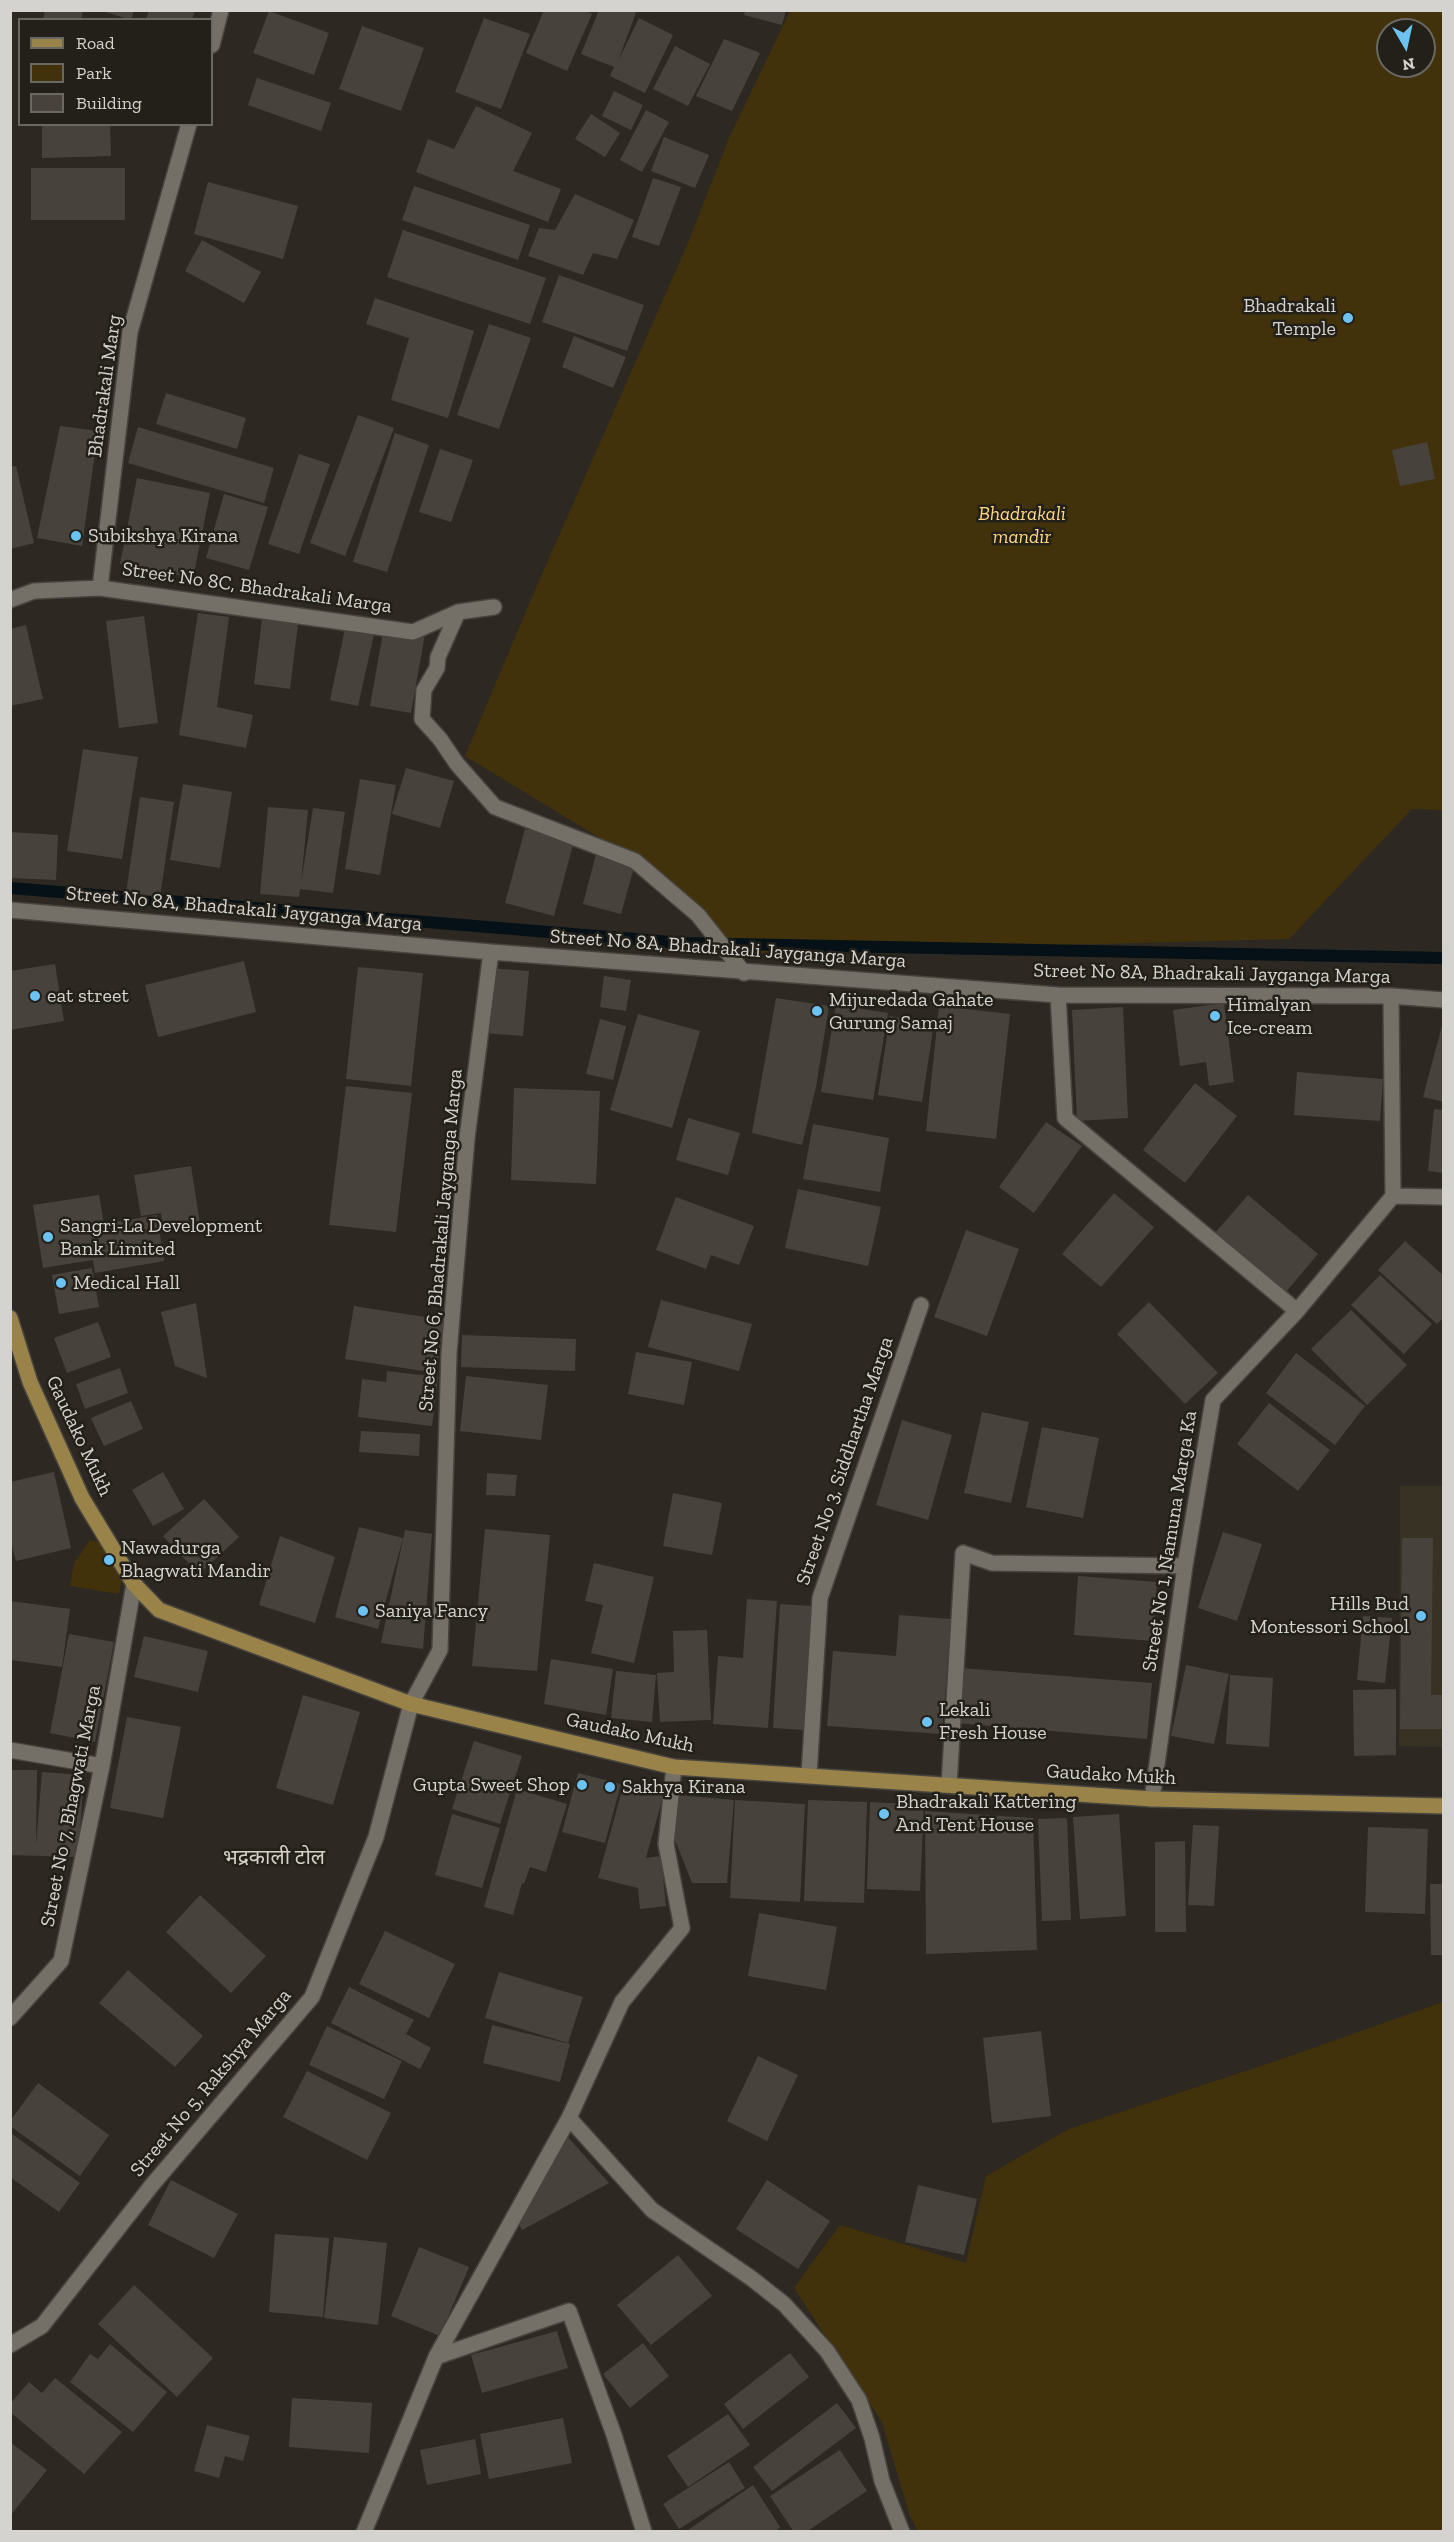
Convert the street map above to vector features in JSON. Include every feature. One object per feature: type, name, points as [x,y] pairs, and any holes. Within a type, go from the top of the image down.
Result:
[{"type":"main road","name":"Gaudako Mukh","points":[[10,1318],[30,1382],[78,1489],[134,1584],[159,1610],[411,1704],[674,1767],[1152,1799],[1443,1806]]},
{"type":"street","points":[[213,41],[221,10]]},
{"type":"street","name":"Bhadrakali Marg","points":[[100,588],[130,332],[188,126]]},
{"type":"street","name":"Street No 8C, Bhadrakali Marga","points":[[10,600],[34,591],[100,588],[413,632],[458,612],[494,607]]},
{"type":"street","points":[[458,612],[438,657],[437,668],[424,690],[422,719],[440,739],[457,764],[495,807],[635,861],[698,915],[744,973]]},
{"type":"street","name":"Street No 8A, Bhadrakali Jayganga Marga","points":[[10,910],[744,973],[1058,995],[1391,996],[1443,1000]]},
{"type":"street","name":"Street No 6, Bhadrakali Jayganga Marga","points":[[411,1704],[440,1650],[449,1353],[467,1138],[491,952]]},
{"type":"street","points":[[1058,995],[1065,1118],[1297,1311]]},
{"type":"street","points":[[1391,996],[1393,1196],[1443,1197]]},
{"type":"street","name":"Street No 1, Namuna Marga Ka","points":[[1152,1799],[1185,1566],[1214,1400],[1297,1311],[1393,1196]]},
{"type":"street","name":"Street No 3, Siddhartha Marga","points":[[809,1775],[820,1598],[921,1305]]},
{"type":"street","points":[[949,1785],[963,1553],[992,1563],[1185,1566]]},
{"type":"street","name":"Street No 7, Bhagwati Marga","points":[[10,2018],[61,1961],[102,1766],[134,1584]]},
{"type":"street","name":"Street No 5, Rakshya Marga","points":[[10,2346],[42,2325],[152,2185],[312,1996],[376,1837],[411,1704]]},
{"type":"street","points":[[10,1750],[102,1766]]},
{"type":"street","points":[[364,2532],[436,2357],[569,2118],[622,2002],[682,1928],[666,1844],[674,1767]]},
{"type":"street","points":[[569,2118],[652,2210],[751,2278],[784,2304],[827,2350],[859,2400],[873,2438],[882,2481],[902,2532]]},
{"type":"street","points":[[436,2357],[569,2311],[614,2435],[644,2532]]},
{"type":"shaded area","name":"Hills Bud Montessori School","points":[[1400,1486],[1443,1486],[1443,1747],[1399,1746]]},
{"type":"green space","name":"Bhadrakali mandir","points":[[790,11],[1443,11],[1443,810],[1412,809],[1289,939],[725,954],[641,863],[465,756],[535,590],[688,243],[729,138]]},
{"type":"green space","points":[[90,1540],[108,1543],[123,1573],[119,1594],[70,1586],[74,1563]]},
{"type":"green space","points":[[1443,2002],[1443,2531],[918,2531],[910,2516],[882,2422],[794,2288],[840,2225],[966,2263],[986,2176],[1069,2129],[1282,2059]]},
{"type":"building","points":[[45,10],[83,10],[81,18],[43,18]]},
{"type":"building","points":[[99,10],[134,10],[132,18]]},
{"type":"building","points":[[149,10],[195,10],[193,18],[147,18]]},
{"type":"building","points":[[544,10],[584,10],[592,14],[567,71],[526,53]]},
{"type":"building","points":[[599,10],[637,10],[618,61],[639,18],[673,35],[645,93],[610,76],[614,67],[581,54]]},
{"type":"building","points":[[745,10],[786,10],[782,25],[744,15]]},
{"type":"building","points":[[269,11],[329,33],[314,75],[253,53]]},
{"type":"building","points":[[484,18],[530,34],[501,109],[455,92]]},
{"type":"building","points":[[362,26],[424,48],[401,111],[339,89]]},
{"type":"building","points":[[724,39],[760,53],[732,111],[696,96]]},
{"type":"building","points":[[675,46],[710,64],[688,106],[653,89]]},
{"type":"building","points":[[257,78],[331,103],[321,131],[248,105]]},
{"type":"building","points":[[614,91],[643,105],[631,130],[602,116]]},
{"type":"building","points":[[476,106],[532,133],[513,171],[561,189],[548,222],[416,172],[428,139],[454,149]]},
{"type":"building","points":[[646,110],[669,122],[642,172],[620,160]]},
{"type":"building","points":[[591,114],[620,133],[605,157],[575,139]]},
{"type":"building","points":[[42,126],[110,126],[111,156],[42,158]]},
{"type":"building","points":[[664,137],[709,155],[695,188],[651,171]]},
{"type":"building","points":[[31,168],[125,168],[125,220],[31,220]]},
{"type":"building","points":[[653,178],[681,187],[659,246],[632,237]]},
{"type":"building","points":[[208,182],[298,206],[283,259],[194,234]]},
{"type":"building","points":[[414,186],[530,225],[518,260],[402,220]]},
{"type":"building","points":[[575,194],[634,220],[617,259],[593,253],[583,275],[528,256],[539,228],[555,230]]},
{"type":"building","points":[[403,230],[546,278],[530,324],[387,277]]},
{"type":"building","points":[[202,240],[261,272],[244,303],[185,271]]},
{"type":"building","points":[[559,275],[644,305],[627,351],[542,322]]},
{"type":"building","points":[[375,298],[474,331],[448,418],[391,400],[409,338],[366,324]]},
{"type":"building","points":[[489,324],[531,338],[499,429],[457,415]]},
{"type":"building","points":[[574,336],[626,357],[613,388],[562,367]]},
{"type":"building","points":[[166,393],[246,418],[237,449],[156,424]]},
{"type":"building","points":[[358,415],[394,428],[345,556],[310,543]]},
{"type":"building","points":[[60,426],[98,431],[82,546],[37,538]]},
{"type":"building","points":[[138,427],[274,468],[264,503],[128,463]]},
{"type":"building","points":[[395,433],[429,445],[387,572],[353,562]]},
{"type":"building","points":[[1427,442],[1435,479],[1400,486],[1392,450]]},
{"type":"building","points":[[440,449],[473,460],[451,522],[419,512]]},
{"type":"building","points":[[299,454],[330,464],[299,554],[268,544]]},
{"type":"building","points":[[16,466],[34,543],[10,549],[10,467]]},
{"type":"building","points":[[137,478],[210,493],[193,578],[120,564]]},
{"type":"building","points":[[224,494],[268,507],[249,570],[206,558]]},
{"type":"building","points":[[198,613],[229,617],[217,707],[253,715],[246,748],[179,735]]},
{"type":"building","points":[[144,616],[158,723],[119,728],[106,621]]},
{"type":"building","points":[[262,619],[298,624],[290,689],[254,684]]},
{"type":"building","points":[[346,624],[375,630],[358,706],[330,700]]},
{"type":"building","points":[[26,625],[43,699],[10,706],[10,629]]},
{"type":"building","points":[[384,627],[425,634],[411,713],[370,706]]},
{"type":"building","points":[[83,749],[138,757],[122,859],[67,851]]},
{"type":"building","points":[[406,768],[454,781],[440,828],[392,814]]},
{"type":"building","points":[[360,779],[396,785],[380,875],[345,869]]},
{"type":"building","points":[[183,784],[232,792],[220,868],[170,860]]},
{"type":"building","points":[[140,797],[174,802],[160,897],[126,893]]},
{"type":"building","points":[[268,807],[308,810],[301,883],[313,808],[345,812],[333,893],[300,889],[299,897],[260,894]]},
{"type":"building","points":[[525,829],[574,841],[554,916],[505,903]]},
{"type":"building","points":[[10,832],[58,835],[56,880],[10,878]]},
{"type":"building","points":[[596,854],[635,864],[621,914],[583,904]]},
{"type":"building","points":[[244,961],[256,1012],[158,1037],[145,985]]},
{"type":"building","name":"eat street","points":[[55,964],[64,1021],[10,1030],[10,971]]},
{"type":"building","points":[[358,967],[423,973],[411,1086],[346,1079]]},
{"type":"building","points":[[489,968],[529,971],[523,1036],[483,1033]]},
{"type":"building","points":[[604,976],[631,980],[626,1011],[600,1007]]},
{"type":"building","points":[[776,998],[829,1006],[816,1087],[802,1145],[752,1133]]},
{"type":"building","points":[[1224,1003],[1234,1082],[1209,1086],[1206,1062],[1180,1066],[1173,1010]]},
{"type":"building","points":[[836,1005],[888,1013],[873,1100],[821,1092]]},
{"type":"building","points":[[939,1006],[1010,1014],[996,1139],[926,1131]]},
{"type":"building","points":[[1123,1007],[1128,1118],[1077,1121],[1072,1010]]},
{"type":"building","points":[[638,1014],[700,1031],[672,1128],[610,1110]]},
{"type":"building","points":[[890,1016],[934,1023],[922,1102],[878,1095]]},
{"type":"building","points":[[600,1019],[626,1026],[613,1080],[586,1074]]},
{"type":"building","points":[[1444,1022],[1444,1102],[1423,1097]]},
{"type":"building","points":[[1297,1072],[1383,1079],[1380,1121],[1294,1115]]},
{"type":"building","points":[[1195,1083],[1237,1116],[1185,1183],[1143,1150]]},
{"type":"building","points":[[346,1086],[412,1093],[396,1232],[329,1225]]},
{"type":"building","points":[[514,1088],[600,1091],[596,1184],[511,1180]]},
{"type":"building","points":[[1434,1109],[1444,1110],[1444,1173],[1428,1171]]},
{"type":"building","points":[[688,1118],[740,1133],[728,1175],[676,1160]]},
{"type":"building","points":[[1046,1122],[1082,1146],[1034,1213],[999,1187]]},
{"type":"building","points":[[813,1124],[889,1138],[880,1192],[803,1179]]},
{"type":"building","points":[[191,1166],[200,1224],[163,1229],[161,1213],[141,1216],[134,1175]]},
{"type":"building","points":[[798,1189],[881,1207],[868,1266],[785,1248]]},
{"type":"building","points":[[1114,1193],[1154,1227],[1101,1287],[1062,1254]]},
{"type":"building","points":[[99,1195],[104,1224],[157,1215],[164,1261],[95,1273],[93,1260],[43,1268],[33,1205]]},
{"type":"building","points":[[1248,1195],[1318,1254],[1285,1293],[1215,1233]]},
{"type":"building","points":[[676,1197],[754,1226],[739,1265],[711,1255],[706,1269],[656,1250]]},
{"type":"building","points":[[966,1230],[1019,1249],[987,1336],[934,1317]]},
{"type":"building","points":[[1405,1241],[1444,1276],[1444,1317],[1437,1324],[1378,1270]]},
{"type":"building","points":[[92,1268],[99,1307],[59,1314],[52,1275]]},
{"type":"building","points":[[1380,1275],[1432,1324],[1404,1354],[1351,1305]]},
{"type":"building","points":[[661,1300],[752,1324],[739,1371],[648,1347]]},
{"type":"building","points":[[1149,1302],[1218,1373],[1185,1404],[1117,1334]]},
{"type":"building","points":[[196,1303],[207,1378],[175,1366],[161,1312]]},
{"type":"building","points":[[354,1306],[444,1320],[436,1373],[345,1359]]},
{"type":"building","points":[[1351,1310],[1407,1365],[1367,1405],[1311,1349]]},
{"type":"building","points":[[98,1322],[111,1357],[67,1373],[54,1338]]},
{"type":"building","points":[[462,1335],[576,1339],[575,1371],[461,1367]]},
{"type":"building","points":[[636,1352],[692,1362],[684,1405],[628,1394]]},
{"type":"building","points":[[1296,1353],[1365,1406],[1335,1445],[1266,1393]]},
{"type":"building","points":[[120,1368],[128,1393],[85,1409],[76,1384]]},
{"type":"building","points":[[387,1371],[438,1377],[432,1426],[358,1417],[362,1379],[386,1382]]},
{"type":"building","points":[[466,1376],[548,1385],[541,1440],[460,1431]]},
{"type":"building","points":[[131,1401],[143,1429],[104,1446],[91,1418]]},
{"type":"building","points":[[1269,1403],[1330,1450],[1298,1491],[1237,1444]]},
{"type":"building","points":[[982,1412],[1029,1422],[1011,1503],[964,1493]]},
{"type":"building","points":[[902,1420],[952,1435],[928,1520],[876,1505]]},
{"type":"building","points":[[1042,1427],[1099,1438],[1083,1518],[1026,1507]]},
{"type":"building","points":[[361,1431],[420,1434],[419,1456],[359,1452]]},
{"type":"building","points":[[54,1472],[71,1548],[16,1561],[10,1538],[10,1482]]},
{"type":"building","points":[[163,1472],[184,1509],[153,1526],[132,1490]]},
{"type":"building","points":[[487,1473],[517,1475],[515,1496],[486,1495]]},
{"type":"building","points":[[673,1493],[722,1503],[712,1555],[663,1546]]},
{"type":"building","points":[[204,1499],[239,1537],[199,1574],[163,1536]]},
{"type":"building","points":[[359,1527],[403,1538],[378,1629],[335,1617]]},
{"type":"building","points":[[485,1529],[550,1535],[537,1671],[472,1666]]},
{"type":"building","points":[[405,1530],[432,1534],[423,1649],[381,1643]]},
{"type":"building","points":[[1223,1532],[1262,1544],[1237,1621],[1198,1608]]},
{"type":"building","points":[[280,1536],[335,1557],[315,1623],[259,1605]]},
{"type":"building","points":[[1402,1538],[1433,1538],[1431,1695],[1444,1695],[1444,1729],[1400,1729]]},
{"type":"building","points":[[594,1563],[654,1577],[634,1663],[591,1653],[603,1605],[585,1601]]},
{"type":"building","points":[[1078,1576],[1157,1582],[1153,1641],[1074,1635]]},
{"type":"building","points":[[747,1599],[777,1601],[768,1728],[713,1724],[718,1656],[743,1658]]},
{"type":"building","points":[[10,1601],[70,1609],[62,1667],[10,1660]]},
{"type":"building","points":[[780,1604],[812,1606],[804,1730],[773,1728]]},
{"type":"building","points":[[899,1615],[951,1619],[942,1734],[827,1726],[833,1651],[896,1656]]},
{"type":"building","points":[[1363,1616],[1392,1618],[1385,1683],[1357,1680]]},
{"type":"building","points":[[707,1630],[711,1720],[660,1722],[657,1673],[674,1672],[673,1631]]},
{"type":"building","points":[[69,1634],[114,1642],[95,1742],[50,1733]]},
{"type":"building","points":[[144,1636],[208,1651],[198,1692],[134,1677]]},
{"type":"building","points":[[551,1659],[613,1669],[606,1715],[544,1704]]},
{"type":"building","points":[[1186,1665],[1229,1674],[1214,1744],[1171,1736]]},
{"type":"building","points":[[961,1668],[1152,1683],[1147,1739],[956,1723]]},
{"type":"building","points":[[616,1671],[656,1675],[652,1722],[611,1718]]},
{"type":"building","points":[[1230,1675],[1273,1678],[1269,1747],[1226,1744]]},
{"type":"building","points":[[1396,1689],[1396,1755],[1354,1756],[1353,1690]]},
{"type":"building","points":[[303,1695],[360,1712],[333,1805],[276,1788]]},
{"type":"building","points":[[127,1717],[181,1727],[163,1818],[110,1808]]},
{"type":"building","points":[[474,1741],[522,1756],[500,1824],[452,1809]]},
{"type":"building","points":[[10,1770],[37,1770],[36,1845],[42,1772],[84,1775],[78,1857],[10,1855]]},
{"type":"building","points":[[578,1773],[621,1784],[605,1843],[562,1832]]},
{"type":"building","points":[[624,1783],[664,1793],[646,1858],[661,1856],[666,1906],[640,1909],[638,1888],[598,1878]]},
{"type":"building","points":[[517,1789],[567,1804],[546,1872],[530,1867],[524,1884],[522,1883],[513,1915],[484,1907]]},
{"type":"building","points":[[677,1795],[734,1800],[727,1883],[692,1883],[673,1835]]},
{"type":"building","points":[[735,1800],[805,1804],[800,1902],[730,1898]]},
{"type":"building","points":[[808,1800],[867,1802],[864,1903],[804,1901]]},
{"type":"building","points":[[870,1802],[924,1805],[920,1891],[867,1889]]},
{"type":"building","points":[[925,1811],[1033,1818],[1037,1950],[926,1954]]},
{"type":"building","points":[[452,1814],[500,1828],[482,1888],[435,1875]]},
{"type":"building","points":[[1119,1814],[1126,1916],[1080,1919],[1073,1817]]},
{"type":"building","points":[[1067,1818],[1071,1920],[1042,1921],[1038,1819]]},
{"type":"building","points":[[1193,1825],[1219,1826],[1214,1906],[1188,1905]]},
{"type":"building","points":[[1368,1827],[1428,1829],[1425,1914],[1365,1912]]},
{"type":"building","points":[[1185,1841],[1186,1932],[1155,1932],[1155,1842]]},
{"type":"building","points":[[1430,1884],[1444,1884],[1444,1955],[1431,1955]]},
{"type":"building","points":[[200,1895],[266,1956],[231,1993],[166,1932]]},
{"type":"building","points":[[759,1913],[837,1927],[826,1990],[748,1976]]},
{"type":"building","points":[[385,1931],[455,1964],[429,2018],[359,1984]]},
{"type":"building","points":[[128,1970],[203,2036],[175,2067],[99,2003]]},
{"type":"building","points":[[499,1972],[583,1997],[568,2043],[485,2018]]},
{"type":"building","points":[[349,1987],[414,2020],[406,2034],[431,2048],[420,2069],[331,2023]]},
{"type":"building","points":[[492,2025],[570,2044],[560,2082],[483,2063]]},
{"type":"building","points":[[327,2026],[402,2061],[384,2099],[309,2065]]},
{"type":"building","points":[[1041,2031],[1051,2116],[992,2123],[983,2038]]},
{"type":"building","points":[[758,2056],[798,2075],[767,2141],[727,2121]]},
{"type":"building","points":[[307,2071],[391,2113],[367,2160],[283,2117]]},
{"type":"building","points":[[38,2083],[109,2135],[80,2176],[10,2126],[10,2121]]},
{"type":"building","points":[[12,2134],[80,2183],[59,2212],[10,2177]]},
{"type":"building","points":[[566,2135],[609,2183],[522,2230],[519,2224]]},
{"type":"building","points":[[171,2180],[238,2214],[214,2258],[148,2225]]},
{"type":"building","points":[[767,2180],[830,2221],[798,2269],[736,2229]]},
{"type":"building","points":[[918,2185],[977,2199],[964,2255],[905,2242]]},
{"type":"building","points":[[275,2234],[329,2238],[323,2317],[269,2312]]},
{"type":"building","points":[[334,2237],[387,2243],[378,2325],[324,2318]]},
{"type":"building","points":[[419,2247],[469,2267],[440,2336],[391,2316]]},
{"type":"building","points":[[678,2255],[712,2296],[651,2345],[617,2305]]},
{"type":"building","points":[[134,2285],[213,2358],[177,2397],[98,2324]]},
{"type":"building","points":[[557,2331],[568,2368],[482,2393],[471,2355]]},
{"type":"building","points":[[643,2343],[669,2376],[630,2408],[603,2374]]},
{"type":"building","points":[[110,2344],[167,2392],[133,2432],[70,2382],[90,2354],[98,2359]]},
{"type":"building","points":[[790,2353],[809,2377],[743,2429],[724,2404]]},
{"type":"building","points":[[55,2378],[122,2432],[84,2474],[10,2412],[10,2404],[29,2382],[42,2393]]},
{"type":"building","points":[[292,2398],[372,2403],[369,2453],[289,2447]]},
{"type":"building","points":[[837,2403],[856,2428],[772,2491],[753,2467]]},
{"type":"building","points":[[728,2414],[750,2445],[688,2487],[667,2456]]},
{"type":"building","points":[[563,2418],[572,2463],[489,2479],[480,2434]]},
{"type":"building","points":[[207,2425],[250,2436],[243,2461],[225,2456],[219,2478],[194,2471]]},
{"type":"building","points":[[475,2439],[481,2474],[427,2485],[420,2450]]},
{"type":"building","points":[[10,2442],[47,2470],[10,2516]]},
{"type":"building","points":[[840,2450],[867,2491],[806,2532],[794,2532],[770,2496]]},
{"type":"building","points":[[729,2462],[745,2488],[679,2529],[663,2504]]},
{"type":"building","points":[[753,2485],[780,2527],[774,2532],[685,2532]]},
{"type":"waterway","points":[[10,888],[683,943],[1444,958]]},
{"type":"place","name":"Bhadrakali Temple","points":[[1348,318]]},
{"type":"place","name":"Subikshya Kirana","points":[[76,536]]},
{"type":"place","name":"eat street","points":[[35,996]]},
{"type":"place","name":"Mijuredada Gahate Gurung Samaj","points":[[817,1011]]},
{"type":"place","name":"Himalyan Ice-cream","points":[[1215,1016]]},
{"type":"place","name":"Sangri-La Development Bank Limited","points":[[48,1237]]},
{"type":"place","name":"Medical Hall","points":[[61,1283]]},
{"type":"place","name":"Nawadurga Bhagwati Mandir","points":[[109,1560]]},
{"type":"place","name":"Saniya Fancy","points":[[363,1611]]},
{"type":"place","name":"Hills Bud Montessori School","points":[[1421,1616]]},
{"type":"place","name":"Lekali Fresh House","points":[[927,1722]]},
{"type":"place","name":"Gupta Sweet Shop","points":[[582,1785]]},
{"type":"place","name":"Sakhya Kirana","points":[[610,1787]]},
{"type":"place","name":"Bhadrakali Kattering And Tent House","points":[[884,1814]]},
{"type":"district","name":"भद्रकाली टोल","points":[[274,1858]]}]
